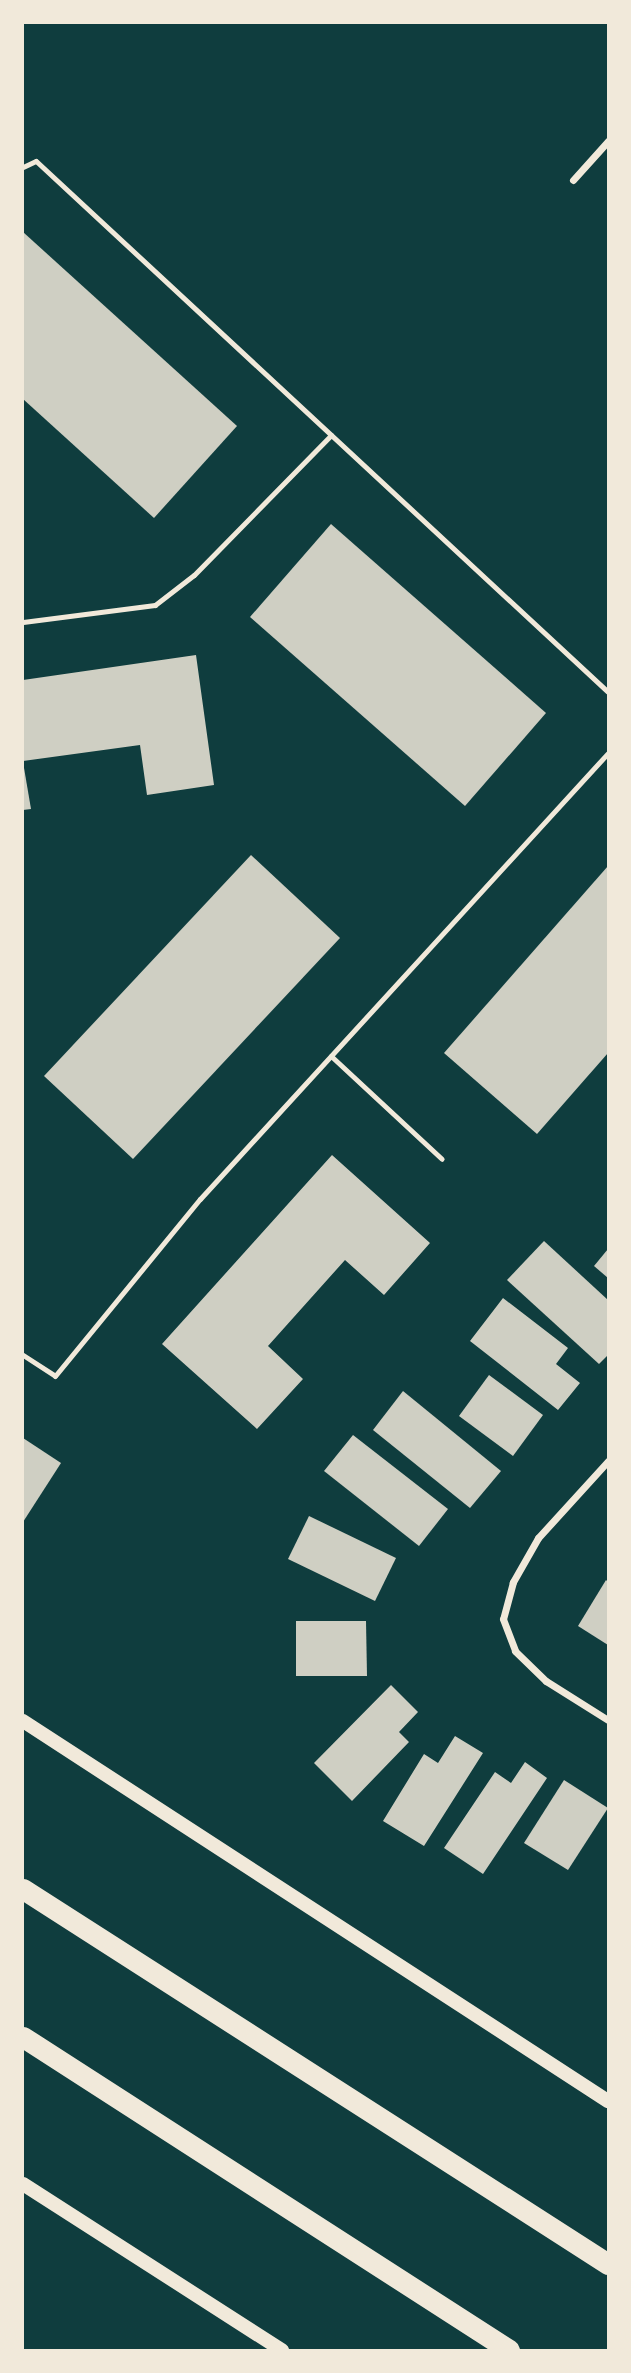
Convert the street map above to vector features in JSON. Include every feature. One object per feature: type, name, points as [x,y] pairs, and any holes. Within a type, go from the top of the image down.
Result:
[{"type":"highway","points":[[23,1889],[608,2264]]},
{"type":"highway","points":[[23,2037],[509,2350]]},
{"type":"main road","points":[[23,1721],[608,2101]]},
{"type":"main road","points":[[23,2184],[282,2350]]},
{"type":"street","points":[[573,180],[608,141]]},
{"type":"street","points":[[608,1461],[538,1538],[513,1582],[503,1619],[515,1651],[547,1681],[608,1720]]},
{"type":"lane","points":[[23,167],[36,161],[608,692]]},
{"type":"lane","points":[[23,622],[155,606],[194,575],[331,435]]},
{"type":"lane","points":[[23,1355],[55,1376],[200,1199],[608,753]]},
{"type":"lane","points":[[331,1056],[442,1159]]},
{"type":"building","points":[[23,232],[237,426],[154,518],[23,399]]},
{"type":"building","points":[[331,524],[546,713],[465,806],[250,617]]},
{"type":"building","points":[[196,655],[214,785],[147,795],[140,745],[23,761],[23,680]]},
{"type":"building","points":[[23,762],[31,809],[23,810]]},
{"type":"building","points":[[251,855],[340,938],[133,1159],[44,1076]]},
{"type":"building","points":[[608,866],[608,1053],[537,1134],[444,1053]]},
{"type":"building","points":[[332,1155],[430,1243],[384,1295],[345,1260],[268,1346],[303,1379],[257,1429],[162,1344]]},
{"type":"building","points":[[544,1241],[608,1300],[608,1355],[599,1364],[507,1280]]},
{"type":"building","points":[[608,1249],[608,1278],[594,1266]]},
{"type":"building","points":[[503,1298],[568,1348],[556,1364],[580,1383],[558,1410],[470,1341]]},
{"type":"building","points":[[489,1375],[543,1415],[513,1456],[459,1416]]},
{"type":"building","points":[[403,1391],[501,1471],[470,1508],[373,1430]]},
{"type":"building","points":[[353,1435],[448,1509],[419,1546],[324,1471]]},
{"type":"building","points":[[23,1438],[61,1463],[23,1522]]},
{"type":"building","points":[[309,1516],[396,1558],[375,1601],[288,1559]]},
{"type":"building","points":[[606,1580],[608,1582],[608,1645],[578,1626]]},
{"type":"building","points":[[296,1621],[366,1621],[367,1676],[296,1676]]},
{"type":"building","points":[[391,1685],[418,1712],[399,1732],[409,1742],[352,1801],[314,1763]]},
{"type":"building","points":[[455,1736],[483,1753],[424,1846],[383,1821],[424,1754],[438,1763]]},
{"type":"building","points":[[525,1762],[547,1778],[483,1874],[444,1848],[495,1772],[511,1783]]},
{"type":"building","points":[[564,1780],[608,1808],[568,1870],[524,1843]]}]
